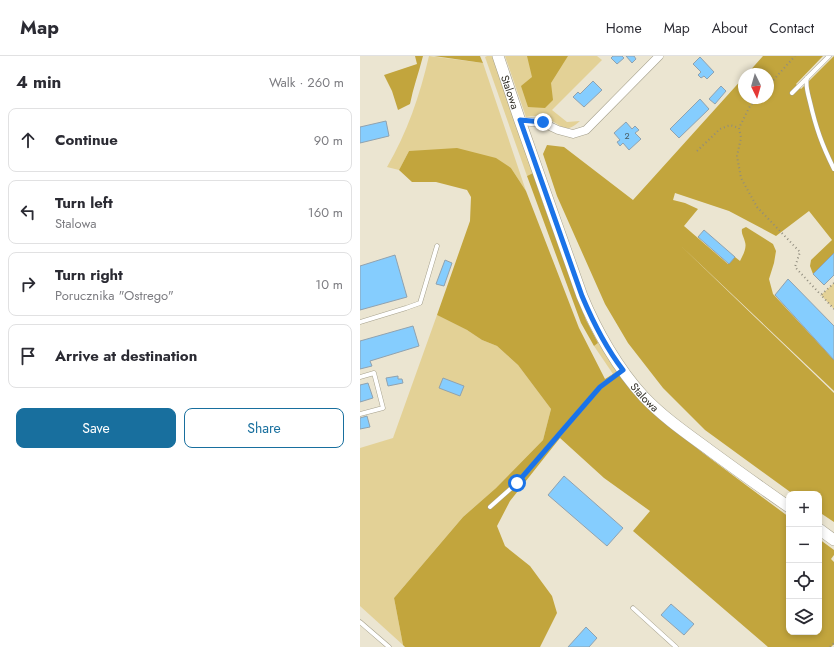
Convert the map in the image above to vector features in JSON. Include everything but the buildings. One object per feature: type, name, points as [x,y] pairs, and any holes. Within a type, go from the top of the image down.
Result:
[{"type":"street","name":"Stalowa","points":[[498,56],[582,296],[594,323],[623,370],[643,396],[665,416],[786,505]]},
{"type":"street","points":[[520,120],[543,122],[558,130],[573,134],[586,130],[659,56]]},
{"type":"street","points":[[822,531],[834,540]]},
{"type":"lane","points":[[792,93],[829,56]]},
{"type":"lane","points":[[807,78],[807,90],[816,128],[834,169]]},
{"type":"lane","points":[[360,322],[420,303],[437,246]]},
{"type":"lane","points":[[490,507],[517,483],[600,387],[623,370]]},
{"type":"lane","points":[[360,377],[374,373],[383,408],[360,414]]},
{"type":"lane","points":[[633,608],[676,647]]},
{"type":"lane","points":[[360,622],[389,647]]},
{"type":"path","points":[[774,79],[795,56]]},
{"type":"path","points":[[752,104],[740,128],[741,138],[737,156],[741,178],[757,207],[800,252],[795,267],[834,309]]},
{"type":"path","points":[[697,151],[720,129],[730,125],[740,128]]},
{"type":"path","points":[[821,295],[834,283]]},
{"type":"path","points":[[830,647],[834,643]]},
{"type":"shaded area","points":[[415,56],[423,56],[410,104],[398,110],[392,91],[384,75],[417,64]]},
{"type":"shaded area","points":[[429,56],[483,63],[526,191],[511,168],[409,151],[399,170],[387,167],[407,127]]},
{"type":"shaded area","points":[[434,56],[480,56],[483,63]]},
{"type":"shaded area","points":[[493,56],[533,173],[527,176],[485,57]]},
{"type":"shaded area","points":[[505,56],[597,56],[602,60],[552,110],[567,122],[580,121],[571,127],[564,128],[543,117],[526,117]]},
{"type":"shaded area","points":[[527,56],[568,56],[551,83],[553,100],[545,108],[528,107],[521,86],[532,77]]},
{"type":"shaded area","points":[[763,56],[823,56],[796,84],[801,89],[834,56],[834,253],[813,274],[810,266],[811,260],[832,240],[809,211],[776,236],[729,211],[675,193],[673,200],[685,203],[698,209],[684,226],[728,264],[735,257],[740,261],[745,249],[745,240],[742,234],[742,229],[746,227],[773,244],[776,251],[769,279],[773,294],[834,360],[834,391],[679,244],[834,393],[834,522],[822,514],[822,491],[789,491],[705,430],[663,388],[628,343],[605,304],[557,196],[543,154],[547,145],[564,147],[633,200],[738,84],[738,104],[774,104],[774,68],[752,68]]},
{"type":"shaded area","points":[[457,148],[496,158],[511,168],[526,191],[579,328],[605,379],[618,371],[662,420],[703,453],[786,515],[786,635],[822,635],[822,541],[834,550],[834,555],[831,559],[834,562],[834,644],[831,647],[768,647],[633,531],[650,511],[604,478],[560,438],[510,501],[497,526],[505,546],[530,566],[552,596],[557,613],[540,647],[405,647],[403,645],[394,598],[463,517],[496,488],[543,440],[551,409],[518,365],[497,346],[482,340],[467,330],[437,315],[470,221],[471,197],[467,190],[436,182],[412,182],[399,170],[409,151]]},
{"type":"shaded area","points":[[533,173],[586,320],[598,343],[594,346],[581,323],[527,176]]},
{"type":"shaded area","points":[[834,283],[834,309],[821,295]]},
{"type":"shaded area","points":[[437,315],[467,330],[482,340],[497,346],[518,365],[551,409],[543,440],[496,488],[463,517],[394,598],[403,645],[360,606],[360,448],[393,438]]},
{"type":"shaded area","points":[[598,343],[618,371],[613,374],[594,346]]},
{"type":"route","points":[[517,483],[600,387],[623,370],[604,341],[582,296],[520,120],[543,122]]}]
